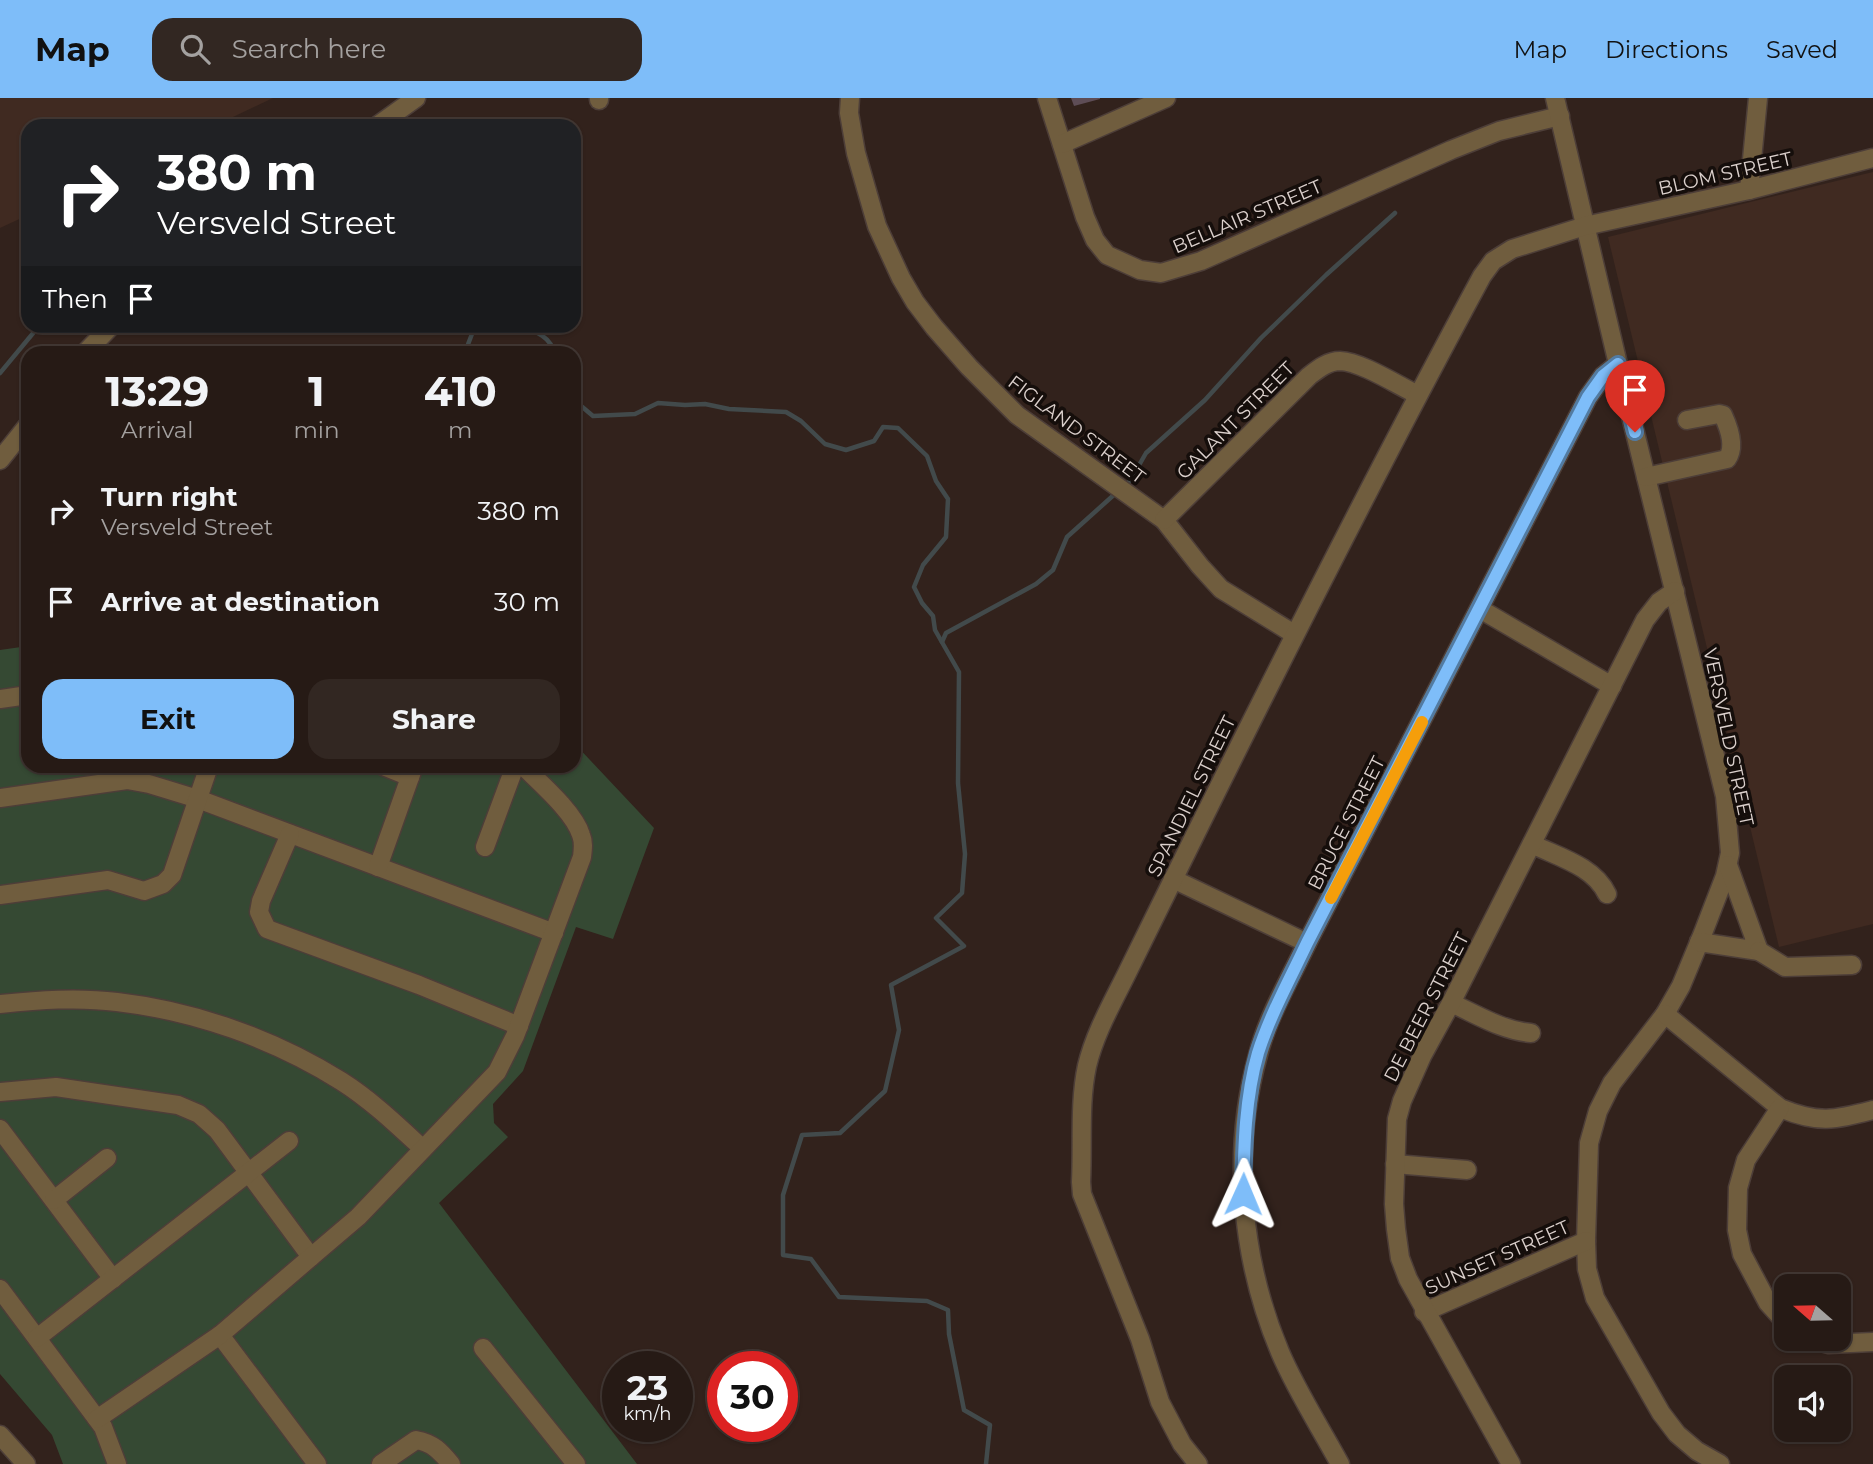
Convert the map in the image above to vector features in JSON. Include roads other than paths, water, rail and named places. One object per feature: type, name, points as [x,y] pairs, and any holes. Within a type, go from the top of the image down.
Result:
[{"type":"street","points":[[387,119],[416,98]]},
{"type":"street","name":"FIGLAND STREET","points":[[850,98],[853,143],[877,226],[892,261],[915,302],[969,367],[1017,415],[1164,520],[1221,589],[1294,634]]},
{"type":"street","name":"BELLAIR STREET","points":[[1047,98],[1095,240],[1107,255],[1140,270],[1161,273],[1201,261],[1487,135],[1558,107]]},
{"type":"street","points":[[1062,144],[1166,98]]},
{"type":"street","points":[[1749,190],[1758,98]]},
{"type":"street","points":[[1558,107],[1618,364]]},
{"type":"street","name":"BLOM STREET","points":[[1585,226],[1749,190],[1873,158]]},
{"type":"street","name":"SPANDIEL STREET","points":[[1198,1464],[1182,1444],[1160,1402],[1140,1339],[1085,1203],[1081,1182],[1084,1088],[1088,1065],[1106,1017],[1294,634],[1482,276],[1493,261],[1512,249],[1585,226]]},
{"type":"street","points":[[92,346],[104,333]]},
{"type":"street","name":"GALANT STREET","points":[[1164,520],[1309,376],[1327,364],[1338,361],[1354,364],[1418,395]]},
{"type":"street","name":"VERSVELD STREET","points":[[1618,364],[1725,796],[1730,853],[1728,865],[1681,986],[1665,1014],[1612,1083],[1598,1111],[1589,1143],[1587,1269],[1595,1298],[1661,1413],[1677,1434],[1697,1451],[1720,1464]]},
{"type":"street","name":"BRUCE STREET","points":[[1340,1464],[1281,1354],[1261,1302],[1250,1255],[1243,1194],[1248,1103],[1258,1055],[1269,1022],[1307,943],[1588,397],[1603,376],[1618,364]]},
{"type":"street","points":[[1646,477],[1727,459],[1731,454],[1732,448],[1723,415],[1687,420]]},
{"type":"street","points":[[0,460],[21,434]]},
{"type":"street","name":"DE BEER STREET","points":[[1510,1464],[1424,1312],[1400,1258],[1394,1204],[1397,1119],[1422,1056],[1650,613],[1659,602],[1675,591]]},
{"type":"street","points":[[1480,609],[1612,686]]},
{"type":"street","points":[[0,699],[21,696]]},
{"type":"street","points":[[0,895],[108,880],[144,891],[163,884],[172,875],[207,773]]},
{"type":"street","points":[[379,867],[412,773]]},
{"type":"street","points":[[485,847],[512,773]]},
{"type":"street","points":[[97,1419],[220,1335],[358,1217],[497,1072],[519,1026],[582,857],[581,832],[529,773]]},
{"type":"street","points":[[0,798],[127,780],[149,784],[198,799],[554,933]]},
{"type":"street","points":[[290,834],[261,901],[259,912],[267,929],[419,985],[519,1026]]},
{"type":"street","points":[[1532,844],[1592,873],[1607,894]]},
{"type":"street","points":[[1728,865],[1759,951]]},
{"type":"street","points":[[1173,879],[1307,943]]},
{"type":"street","points":[[1699,942],[1759,951],[1785,967],[1852,965]]},
{"type":"street","points":[[0,1003],[48,999],[116,1002],[182,1014],[241,1032],[295,1055],[342,1082],[380,1110],[423,1149]]},
{"type":"street","points":[[1451,1003],[1518,1032],[1531,1033]]},
{"type":"street","points":[[1665,1014],[1780,1108],[1803,1117],[1824,1120],[1873,1110]]},
{"type":"street","points":[[0,1092],[56,1087],[178,1105],[199,1114],[208,1121],[311,1257]]},
{"type":"street","points":[[1774,1310],[1742,1254],[1737,1230],[1738,1188],[1746,1160],[1780,1108]]},
{"type":"street","points":[[0,1129],[113,1279]]},
{"type":"street","points":[[37,1338],[289,1141]]},
{"type":"street","points":[[54,1200],[107,1158]]},
{"type":"street","points":[[1395,1164],[1467,1170]]},
{"type":"street","name":"SUNSET STREET","points":[[1424,1312],[1586,1241]]},
{"type":"street","points":[[0,1289],[97,1419],[117,1464]]},
{"type":"street","points":[[220,1335],[317,1464]]},
{"type":"street","points":[[1852,1343],[1873,1342]]},
{"type":"street","points":[[483,1348],[576,1464]]},
{"type":"street","points":[[0,1435],[26,1464]]},
{"type":"street","points":[[381,1464],[416,1440],[437,1447],[451,1464]]},
{"type":"waterway","points":[[1123,487],[1130,481],[1146,453],[1205,400],[1261,338],[1326,275],[1395,213]]},
{"type":"waterway","points":[[22,346],[33,333]]},
{"type":"waterway","points":[[467,346],[472,333]]},
{"type":"waterway","points":[[537,333],[552,346]]},
{"type":"waterway","points":[[0,373],[21,348]]},
{"type":"waterway","points":[[581,406],[593,416],[635,414],[658,403],[705,404],[729,409],[786,412],[801,421],[825,444],[846,450],[874,441],[883,427],[898,428],[927,456],[936,481],[948,499],[946,537],[923,565],[914,587],[933,616],[935,630],[959,672],[958,783],[965,854],[962,893],[936,918],[964,946],[891,985],[899,1030],[885,1091],[840,1133],[802,1135],[783,1195],[783,1255],[811,1259],[839,1297],[927,1301],[948,1310],[949,1334],[964,1410],[990,1425],[986,1464]]},
{"type":"waterway","points":[[942,642],[946,633],[1036,584],[1053,570],[1067,537],[1116,493]]}]
